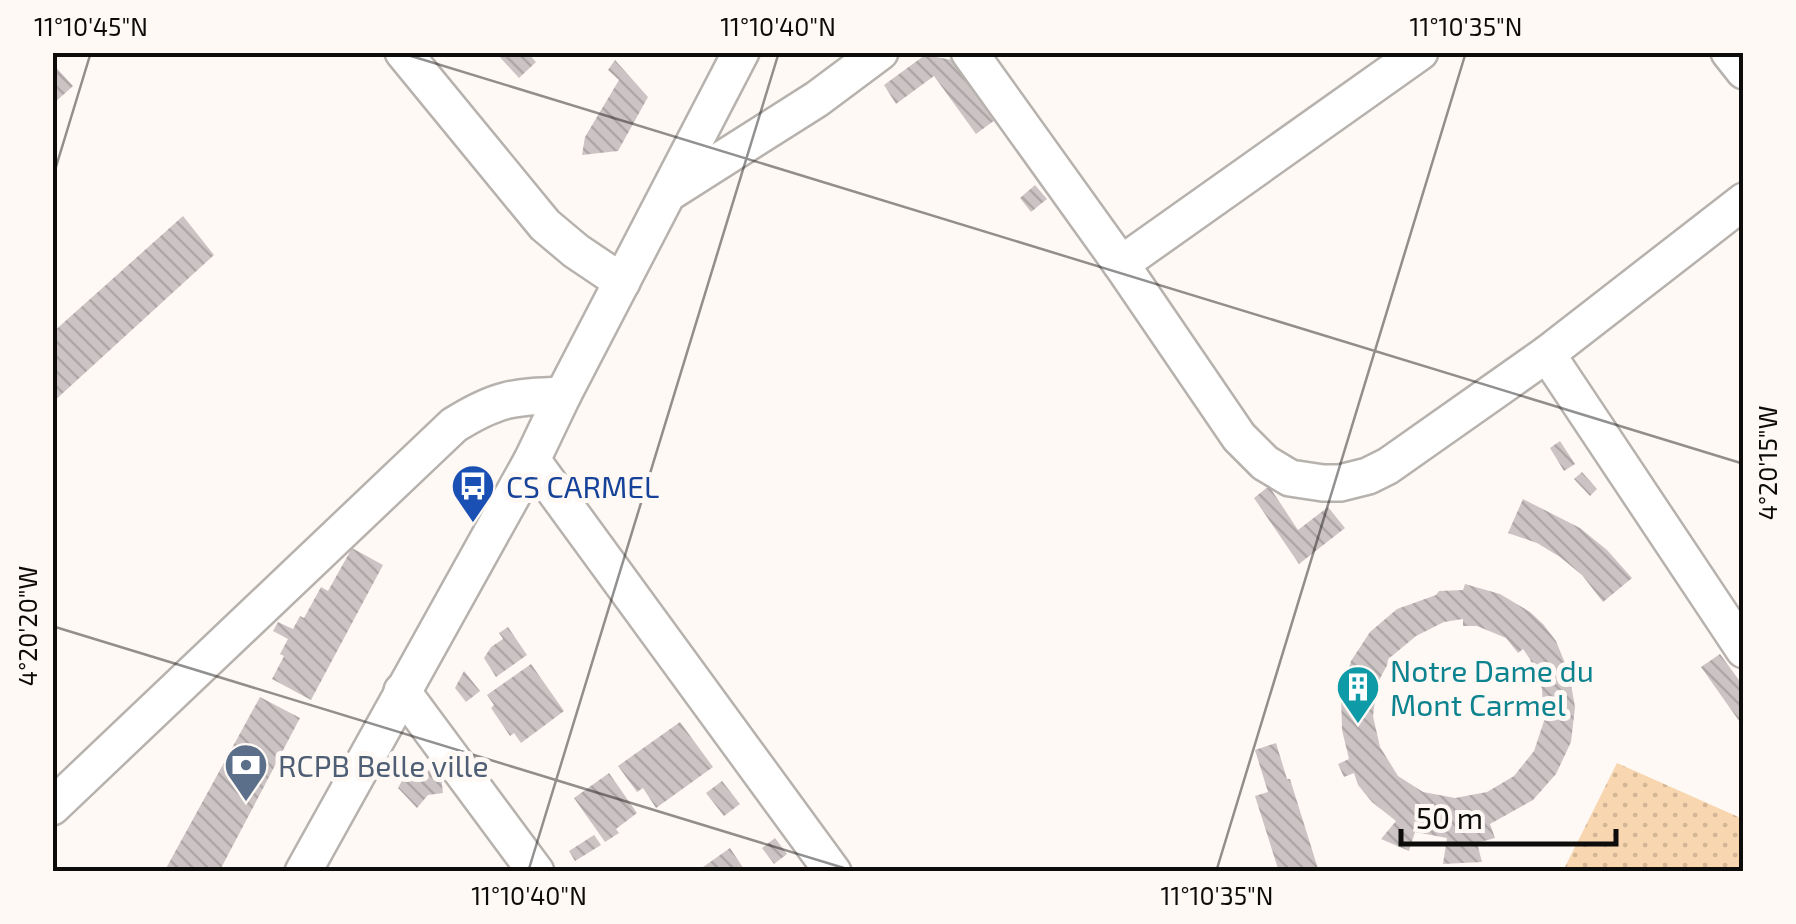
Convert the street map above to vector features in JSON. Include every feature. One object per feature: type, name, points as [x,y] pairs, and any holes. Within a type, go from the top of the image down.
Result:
[{"type":"street","points":[[403,52],[545,225],[576,252],[622,282]]},
{"type":"street","points":[[303,872],[532,460],[741,52]]},
{"type":"street","points":[[671,191],[817,99],[880,52]]},
{"type":"street","points":[[968,52],[1239,436],[1280,474],[1304,481],[1340,483],[1388,466],[1547,354],[1744,201]]},
{"type":"street","points":[[1121,264],[1420,52]]},
{"type":"street","points":[[1729,52],[1744,71]]},
{"type":"street","points":[[1547,354],[1744,650]]},
{"type":"street","points":[[52,806],[454,425],[508,397],[562,396]]},
{"type":"street","points":[[532,460],[835,870]]},
{"type":"street","points":[[402,691],[536,872]]},
{"type":"street","points":[[503,827],[508,872]]},
{"type":"shaded area","points":[[1617,763],[1743,819],[1743,871],[1563,871]]},
{"type":"building","points":[[527,52],[536,62],[519,78],[498,55]]},
{"type":"building","points":[[925,55],[952,60],[995,120],[976,134],[934,76],[896,104],[884,85]]},
{"type":"building","points":[[615,60],[648,97],[618,151],[582,155],[585,137],[619,80],[608,70]]},
{"type":"building","points":[[52,63],[73,86],[52,105]]},
{"type":"building","points":[[1035,185],[1047,199],[1031,212],[1020,198]]},
{"type":"building","points":[[183,216],[214,255],[52,403],[52,333]]},
{"type":"building","points":[[1560,441],[1575,464],[1564,471],[1550,448]]},
{"type":"building","points":[[1582,472],[1597,489],[1590,496],[1574,479]]},
{"type":"building","points":[[1269,486],[1298,530],[1328,507],[1345,528],[1299,564],[1254,498]]},
{"type":"building","points":[[1523,499],[1580,528],[1632,578],[1603,602],[1582,575],[1560,557],[1537,543],[1508,533]]},
{"type":"building","points":[[352,548],[383,565],[311,700],[272,679],[288,639],[273,631],[278,622],[293,629],[300,616],[304,618],[321,587],[328,591]]},
{"type":"building","name":"Notre Dame du Mont Carmel","points":[[1465,584],[1500,594],[1543,624],[1556,641],[1569,673],[1575,707],[1571,742],[1556,774],[1533,800],[1490,824],[1495,838],[1477,843],[1482,862],[1443,864],[1447,838],[1415,832],[1409,851],[1381,839],[1396,821],[1372,802],[1354,773],[1344,777],[1338,764],[1349,759],[1342,730],[1341,695],[1351,661],[1370,632],[1397,609],[1439,591],[1463,590]],"holes":[[[1463,619],[1463,626],[1477,626],[1506,638],[1518,653],[1523,649],[1542,689],[1544,721],[1534,751],[1514,776],[1487,792],[1455,798],[1423,792],[1398,776],[1380,747],[1373,716],[1377,684],[1392,656],[1416,636],[1444,622]]]},
{"type":"building","points":[[508,627],[527,655],[496,677],[484,658],[503,639],[499,633]]},
{"type":"building","points":[[1720,654],[1744,687],[1744,728],[1701,667]]},
{"type":"building","points":[[531,664],[564,711],[521,743],[514,733],[510,736],[487,695]]},
{"type":"building","points":[[464,671],[480,691],[466,702],[455,688]]},
{"type":"building","points":[[260,697],[300,718],[219,872],[164,872]]},
{"type":"building","points":[[680,722],[713,767],[656,808],[643,788],[637,792],[618,766]]},
{"type":"building","points":[[1276,743],[1319,872],[1279,872],[1255,796],[1268,792],[1255,750]]},
{"type":"building","points":[[440,769],[443,793],[428,795],[417,808],[398,788],[406,773]]},
{"type":"building","points":[[609,773],[637,813],[605,842],[574,798]]},
{"type":"building","points":[[722,781],[740,804],[724,816],[706,793]]},
{"type":"building","points":[[594,835],[601,845],[575,861],[569,851]]},
{"type":"building","points":[[775,838],[787,854],[774,864],[762,848]]},
{"type":"building","points":[[730,848],[746,872],[696,872]]},
{"type":"place","name":"CS CARMEL","points":[[473,524]]},
{"type":"place","name":"Notre Dame du Mont Carmel","points":[[1358,725]]},
{"type":"place","name":"RCPB Belle ville","points":[[246,803]]}]
